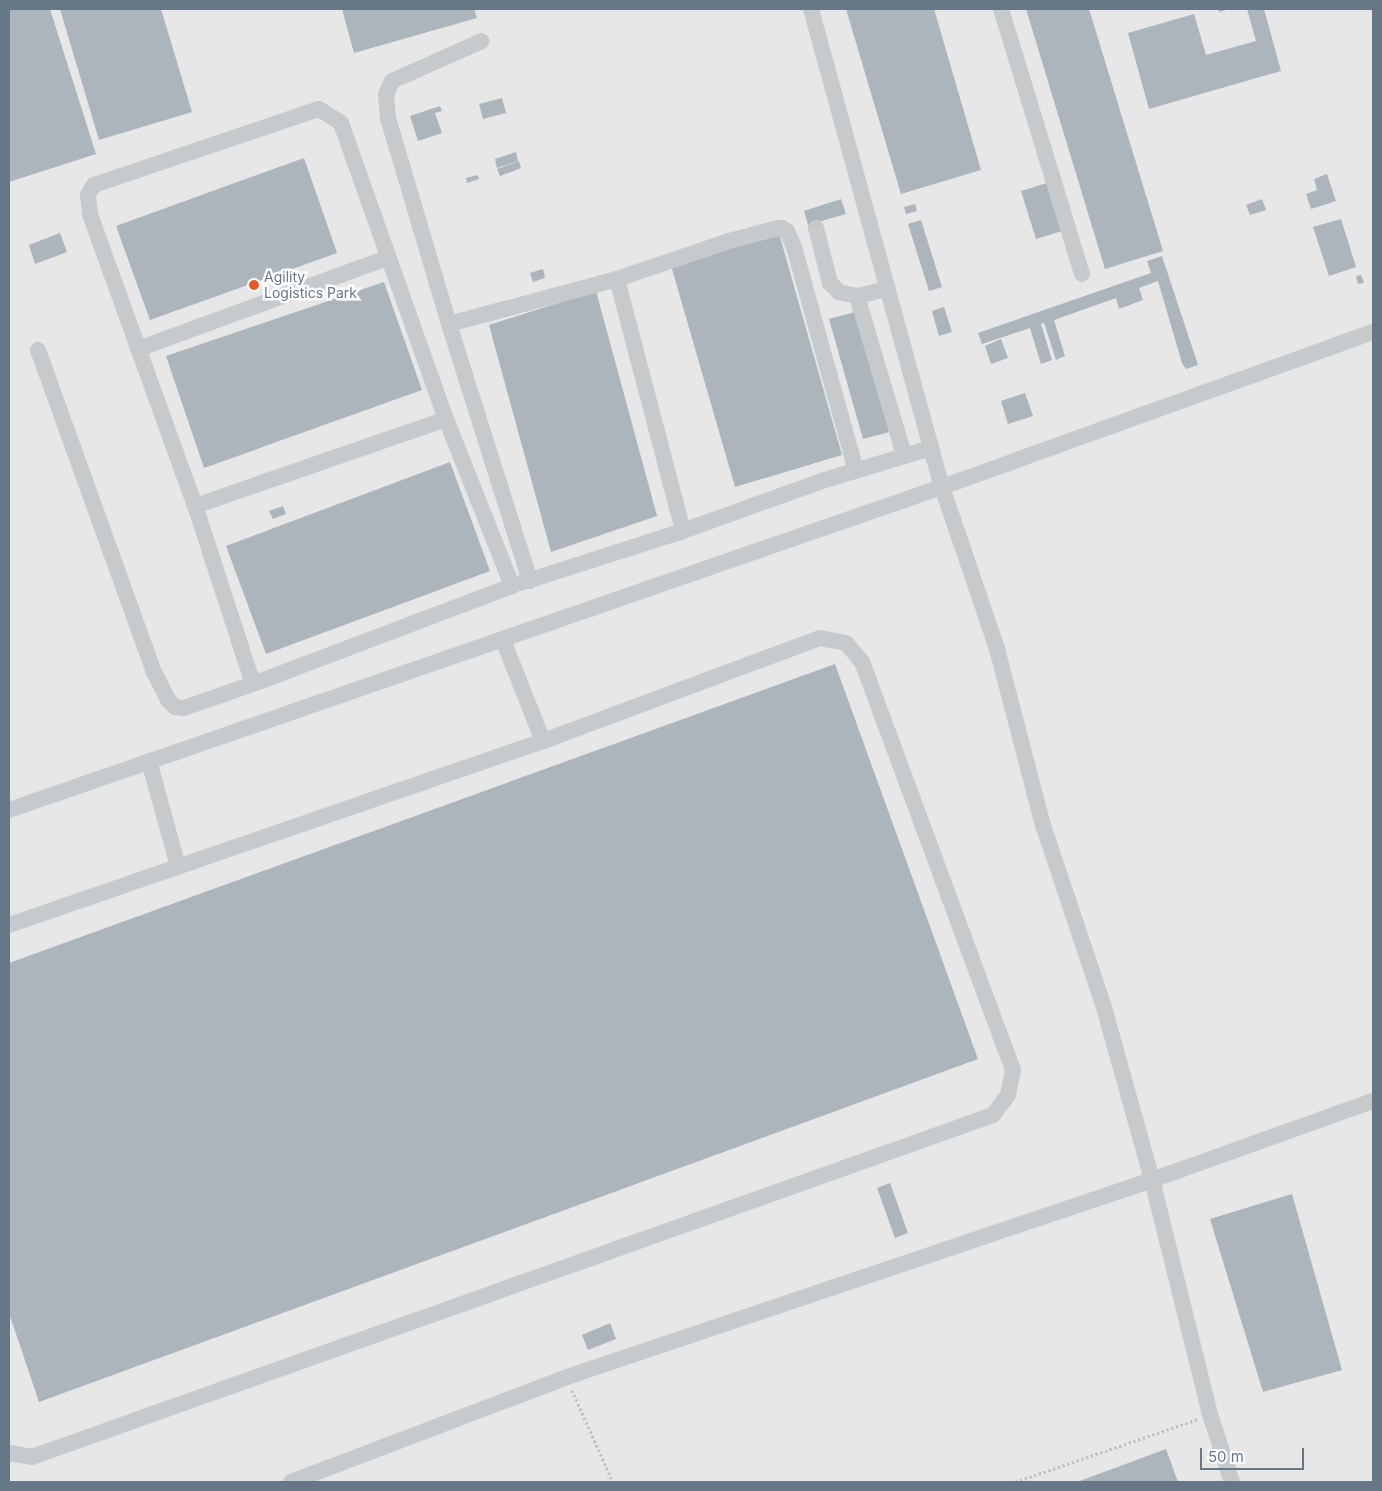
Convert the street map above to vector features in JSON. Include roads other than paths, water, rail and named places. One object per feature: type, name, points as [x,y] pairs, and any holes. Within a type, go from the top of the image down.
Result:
[{"type":"lane","points":[[811,9],[886,289],[942,487],[997,649],[1043,825],[1104,1004],[1152,1180],[1210,1414],[1232,1482]]},
{"type":"lane","points":[[1001,9],[1082,274]]},
{"type":"lane","points":[[482,41],[392,81],[386,94],[388,118],[449,324],[530,581]]},
{"type":"lane","points":[[253,684],[195,506],[90,214],[88,195],[94,185],[319,109],[341,123],[387,258],[446,419],[512,586]]},
{"type":"lane","points":[[816,228],[830,283],[840,292],[857,296],[886,289]]},
{"type":"lane","points":[[449,324],[617,279],[729,241],[774,229],[786,231],[794,247],[856,470]]},
{"type":"lane","points":[[138,349],[387,258]]},
{"type":"lane","points":[[617,279],[684,531]]},
{"type":"lane","points":[[857,296],[904,456]]},
{"type":"lane","points":[[9,810],[942,487],[1373,332]]},
{"type":"lane","points":[[38,350],[153,670],[168,700],[175,706],[184,708],[253,684],[512,586],[684,531],[856,470],[932,448]]},
{"type":"lane","points":[[195,506],[446,419]]},
{"type":"lane","points":[[9,925],[543,741],[820,638],[846,644],[862,662],[1013,1070],[1008,1094],[993,1115],[32,1458],[9,1453]]},
{"type":"lane","points":[[502,640],[543,741]]},
{"type":"lane","points":[[149,761],[178,866]]},
{"type":"lane","points":[[290,1482],[567,1377],[1152,1180],[1373,1101]]},
{"type":"place","name":"Agility Logistics Park","points":[[254,285]]}]
